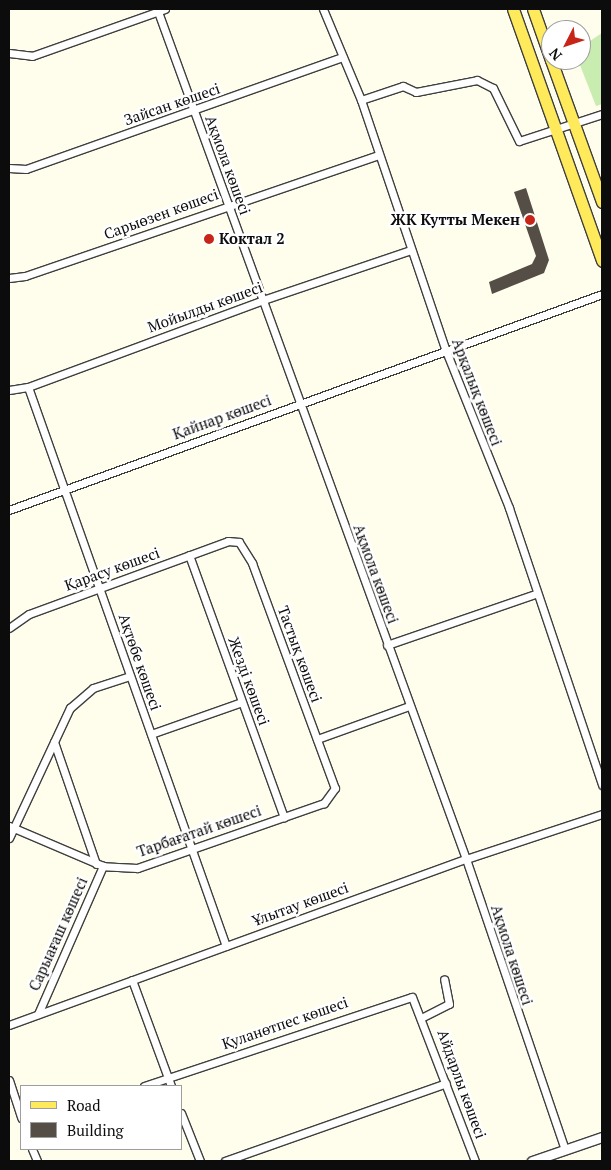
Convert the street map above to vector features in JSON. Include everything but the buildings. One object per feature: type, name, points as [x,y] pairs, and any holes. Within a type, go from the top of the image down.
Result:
[{"type":"main road","points":[[513,9],[602,260]]},
{"type":"main road","points":[[533,9],[541,32]]},
{"type":"main road","points":[[555,70],[602,202]]},
{"type":"street","points":[[9,52],[32,56],[160,9]]},
{"type":"street","name":"Ақмола көшесі","points":[[160,9],[227,204],[466,859],[566,1149]]},
{"type":"street","name":"Арқалық көшесі","points":[[323,9],[360,100],[446,352],[509,508],[536,594],[602,785]]},
{"type":"street","name":"Зайсан көшесі","points":[[9,168],[26,168],[194,112],[343,57]]},
{"type":"street","points":[[360,100],[403,86],[416,92],[478,80],[493,88],[519,141],[602,114]]},
{"type":"street","name":"Сарыөзен көшесі","points":[[9,278],[25,276],[227,204],[379,156]]},
{"type":"street","name":"Мойылды көшесі","points":[[9,390],[28,387],[262,300],[412,250]]},
{"type":"street","name":"Қайнар көшесі","points":[[9,510],[63,488],[446,352],[602,294]]},
{"type":"street","name":"Ақтөбе көшесі","points":[[28,387],[226,946]]},
{"type":"street","name":"Қарасу көшесі","points":[[9,628],[29,614],[228,541]]},
{"type":"street","name":"Тастық көшесі","points":[[228,541],[239,542],[247,550],[335,788]]},
{"type":"street","name":"Жезді көшесі","points":[[190,555],[284,817]]},
{"type":"street","points":[[387,645],[536,594]]},
{"type":"street","points":[[9,838],[11,827],[54,742],[82,694],[129,676]]},
{"type":"street","points":[[151,734],[242,702]]},
{"type":"street","points":[[316,739],[409,706]]},
{"type":"street","points":[[54,742],[100,865]]},
{"type":"street","name":"Тарбағатай көшесі","points":[[11,827],[100,865],[137,868],[324,803],[335,788]]},
{"type":"street","name":"Ұлытау көшесі","points":[[9,1025],[466,859],[602,814]]},
{"type":"street","name":"Сарыағаш көшесі","points":[[38,1014],[100,865]]},
{"type":"street","name":"Айдарлы көшесі","points":[[423,1017],[449,1004],[444,979]]},
{"type":"street","points":[[132,980],[171,1085]]},
{"type":"street","name":"Айдарлы көшесі","points":[[412,997],[423,1017],[475,1161]]},
{"type":"street","name":"Қуланөтпес көшесі","points":[[147,1085],[412,997]]},
{"type":"street","points":[[9,1080],[20,1115]]},
{"type":"street","points":[[224,1161],[446,1083]]},
{"type":"street","points":[[182,1115],[200,1161]]},
{"type":"street","points":[[532,1161],[602,1137]]},
{"type":"green space","points":[[602,33],[602,104],[596,106],[582,70],[591,70],[591,40]]},
{"type":"place","name":"ЖК Кутты Мекен","points":[[530,220]]},
{"type":"place","name":"Коктал 2","points":[[209,239]]}]
